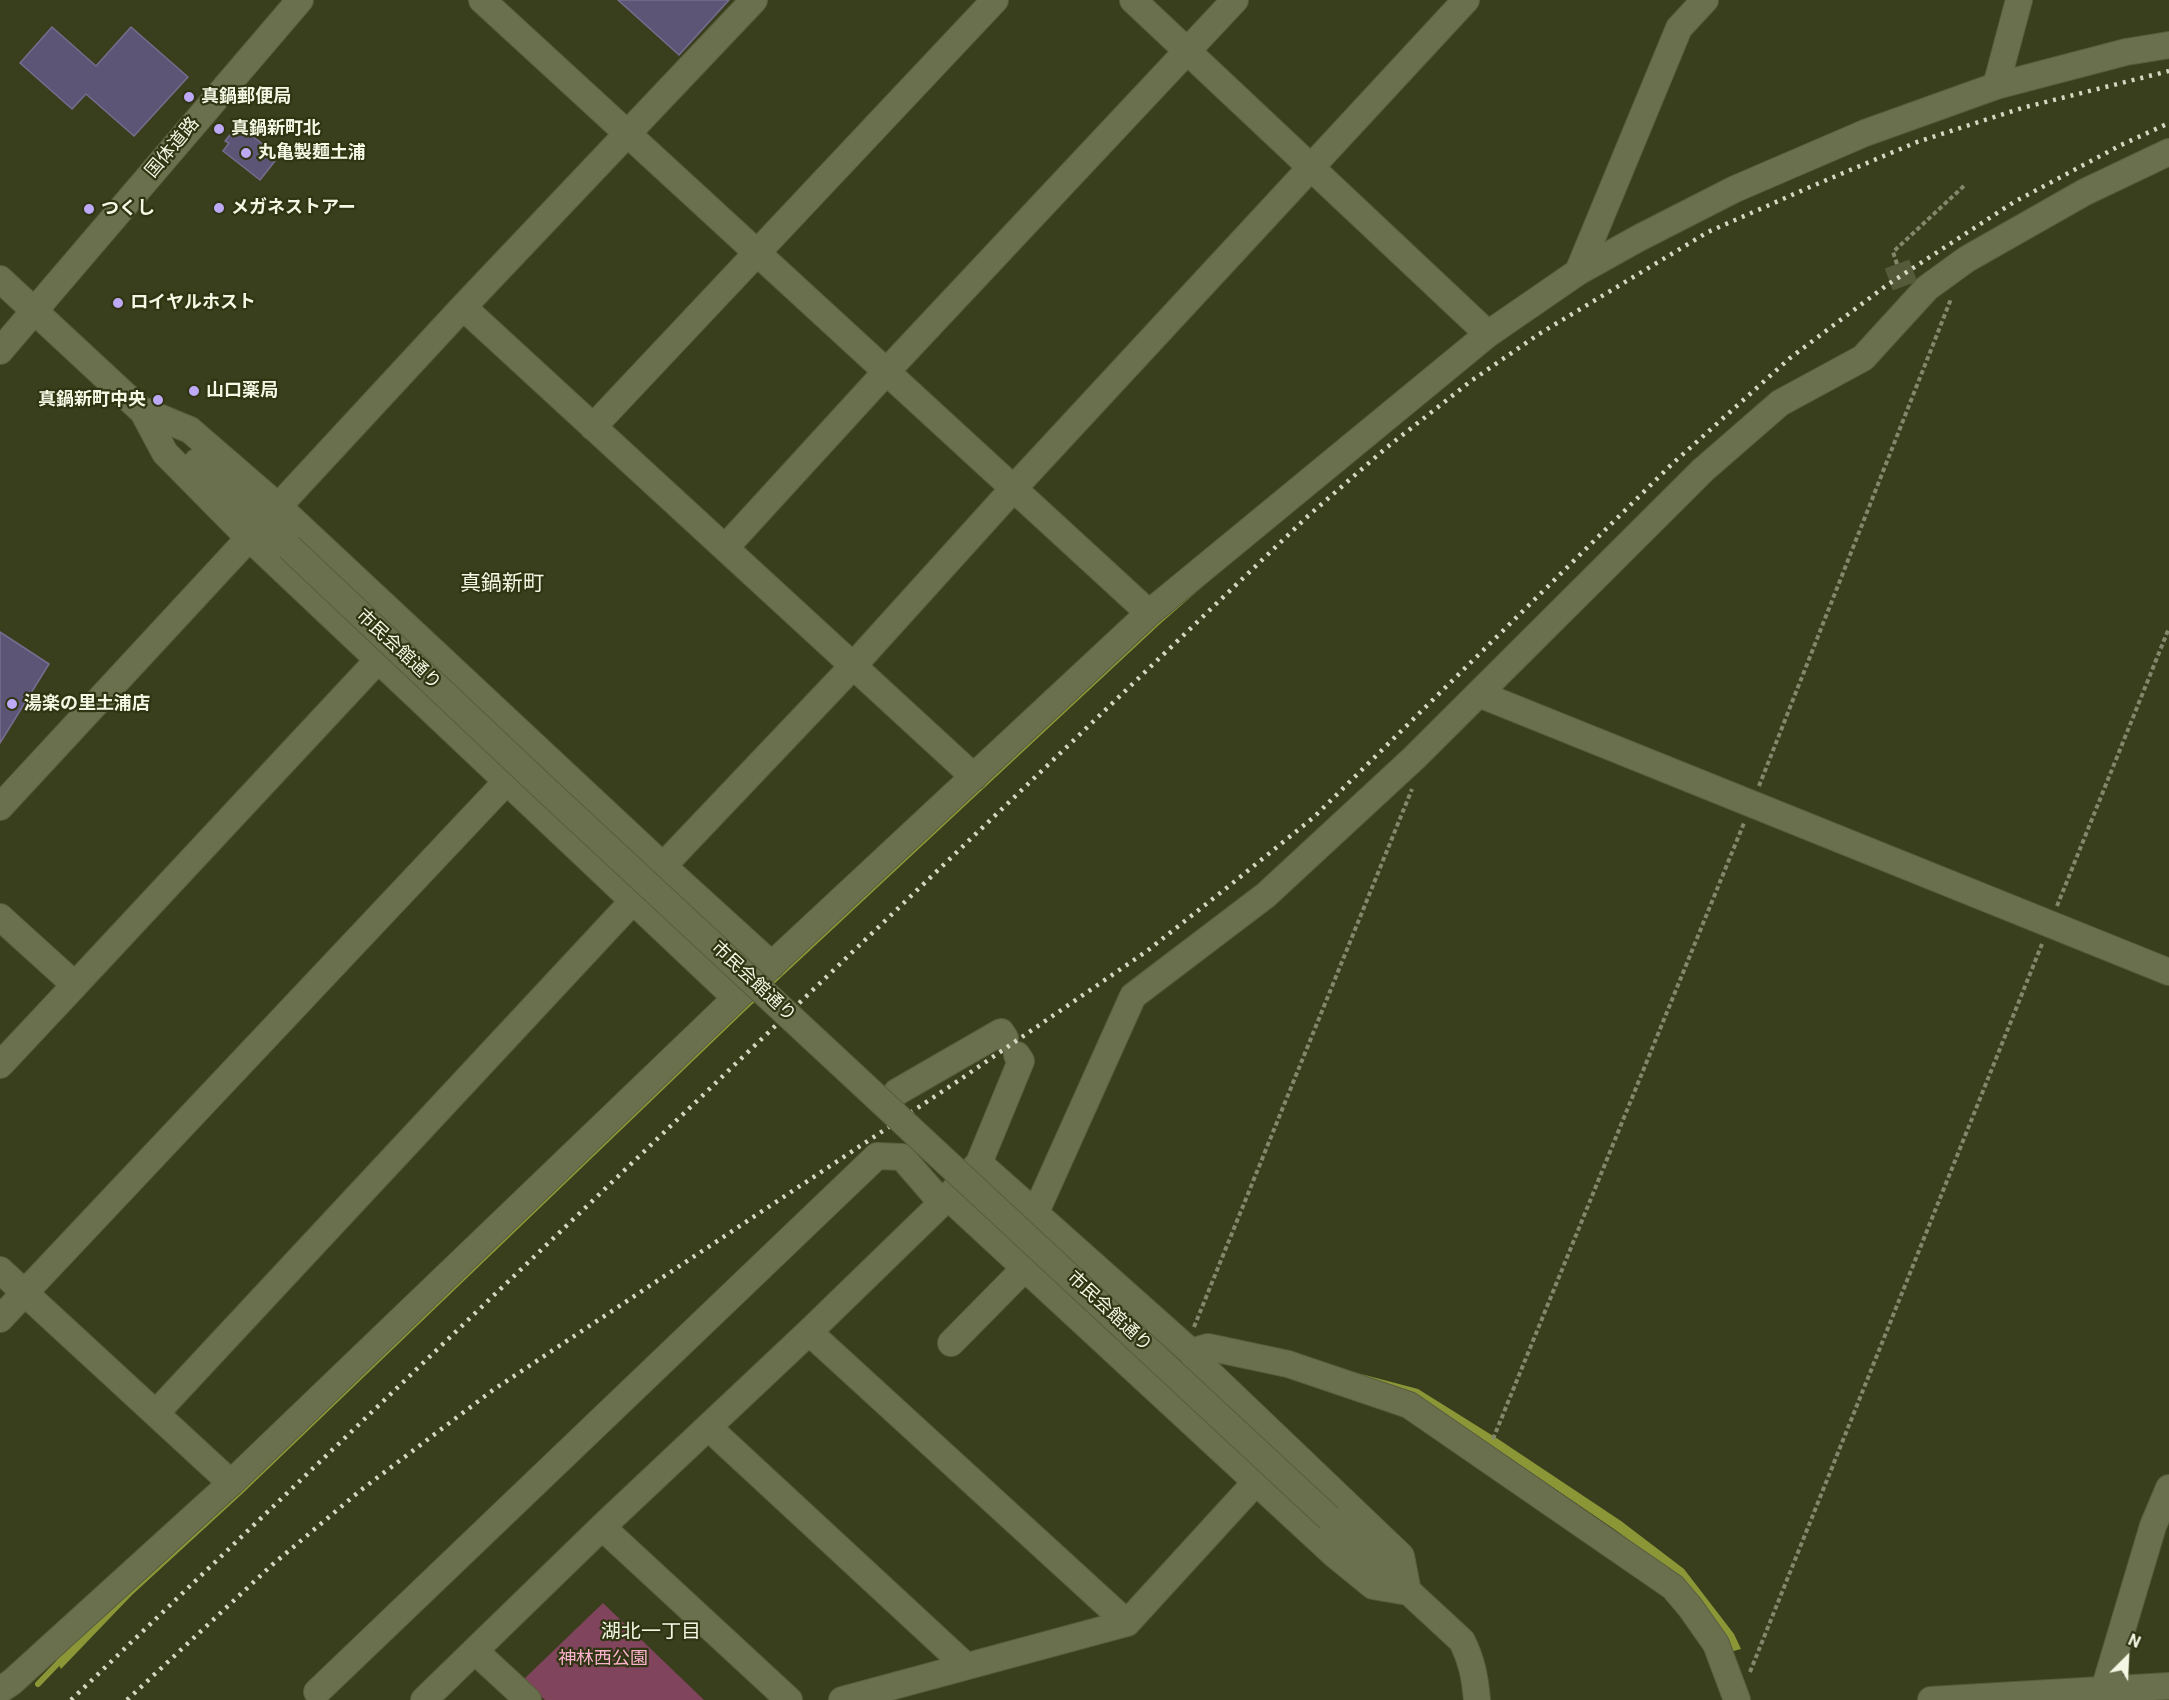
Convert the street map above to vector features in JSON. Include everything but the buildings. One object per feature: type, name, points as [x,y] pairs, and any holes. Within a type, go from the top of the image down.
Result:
[{"type":"street","name":"国体道路","points":[[0,351],[300,0]]},
{"type":"street","points":[[482,0],[1149,613]]},
{"type":"street","points":[[0,807],[463,307],[754,0]]},
{"type":"street","points":[[593,427],[995,0]]},
{"type":"street","points":[[1133,0],[1488,334]]},
{"type":"street","points":[[725,548],[886,372],[1235,0]]},
{"type":"street","points":[[663,866],[853,666],[1013,489],[1466,0]]},
{"type":"street","points":[[1578,273],[1679,28],[1705,0]]},
{"type":"street","points":[[1996,86],[2019,0]]},
{"type":"street","points":[[4,1678],[231,1483],[736,998],[1149,613],[1488,334],[1578,273],[1639,238],[1735,189],[1865,133],[1996,86],[2126,52],[2169,45]]},
{"type":"street","points":[[1035,1214],[1133,996],[1266,895],[1420,753],[1703,470],[1780,403],[1863,358],[1927,288],[1967,259],[2085,192],[2169,152]]},
{"type":"street","name":"市民会館通り","points":[[0,279],[264,523],[559,802],[1408,1592],[1443,1622],[1462,1641],[1470,1658],[1477,1700]]},
{"type":"street","points":[[463,307],[974,777]]},
{"type":"street","points":[[264,523],[379,659],[736,998]]},
{"type":"street","points":[[264,523],[663,866],[772,965]]},
{"type":"street","points":[[0,1065],[379,659]]},
{"type":"street","points":[[1479,694],[2169,972]]},
{"type":"street","points":[[0,1320],[507,781]]},
{"type":"street","points":[[156,1413],[633,901]]},
{"type":"street","points":[[0,917],[75,985]]},
{"type":"street","points":[[424,1700],[945,1200],[979,1163],[1021,1060],[1000,1032],[897,1092]]},
{"type":"street","points":[[317,1692],[876,1156],[902,1158],[945,1200],[1026,1267],[1335,1555],[1373,1586],[1408,1592],[1401,1556],[1188,1350],[979,1163]]},
{"type":"street","points":[[951,1343],[1026,1267]]},
{"type":"street","points":[[0,1270],[231,1483]]},
{"type":"street","points":[[809,1332],[1127,1623]]},
{"type":"street","points":[[1188,1350],[1208,1347],[1288,1364],[1409,1405],[1673,1587],[1716,1644],[1737,1700]]},
{"type":"street","points":[[708,1427],[966,1666]]},
{"type":"street","points":[[842,1700],[1127,1623],[1256,1482]]},
{"type":"street","points":[[2100,1695],[2153,1526],[2169,1488]]},
{"type":"street","points":[[602,1527],[789,1700]]},
{"type":"street","points":[[475,1650],[528,1700]]},
{"type":"street","points":[[1931,1700],[2100,1695],[2169,1686]]},
{"type":"path","points":[[1897,264],[1893,252],[1966,184]]},
{"type":"path","points":[[1485,1459],[1752,805],[1953,292]]},
{"type":"path","points":[[1749,1674],[2169,628]]},
{"type":"path","points":[[1188,1350],[1412,793],[1420,753]]},
{"type":"green space","name":"神林西公園","points":[[603,1603],[704,1700],[545,1700],[523,1680]]},
{"type":"shaded area","points":[[1219,572],[1160,624],[746,1010],[242,1494],[132,1595],[61,1669],[56,1660],[125,1587],[1152,617]]},
{"type":"shaded area","points":[[1304,1359],[1418,1389],[1498,1439],[1621,1521],[1684,1569],[1734,1634],[1741,1649],[1730,1652],[1676,1575],[1614,1529],[1495,1448]]},
{"type":"waterway","points":[[38,1684],[63,1658]]},
{"type":"tunnel","points":[[1897,264],[1905,286]]},
{"type":"railway","points":[[71,1700],[1308,516],[1386,448],[1471,381],[1539,334],[1708,232],[1917,142],[2022,108],[2169,71]]},
{"type":"railway","points":[[127,1700],[272,1565],[361,1490],[493,1390],[955,1083],[1147,951],[1229,886],[1314,817],[1671,465],[1790,358],[1887,285],[2014,202],[2121,145],[2169,123]]},
{"type":"place","name":"真鍋郵便局","points":[[189,97]]},
{"type":"place","name":"真鍋新町北","points":[[219,129]]},
{"type":"place","name":"丸亀製麺土浦","points":[[246,153]]},
{"type":"place","name":"メガネストアー","points":[[219,208]]},
{"type":"place","name":"つくし","points":[[89,209]]},
{"type":"place","name":"ロイヤルホスト","points":[[118,303]]},
{"type":"place","name":"山口薬局","points":[[194,391]]},
{"type":"place","name":"真鍋新町中央","points":[[158,400]]},
{"type":"place","name":"湯楽の里土浦店","points":[[12,704]]},
{"type":"district","name":"真鍋新町","points":[[502,585]]},
{"type":"district","name":"湖北一丁目","points":[[651,1633]]}]
